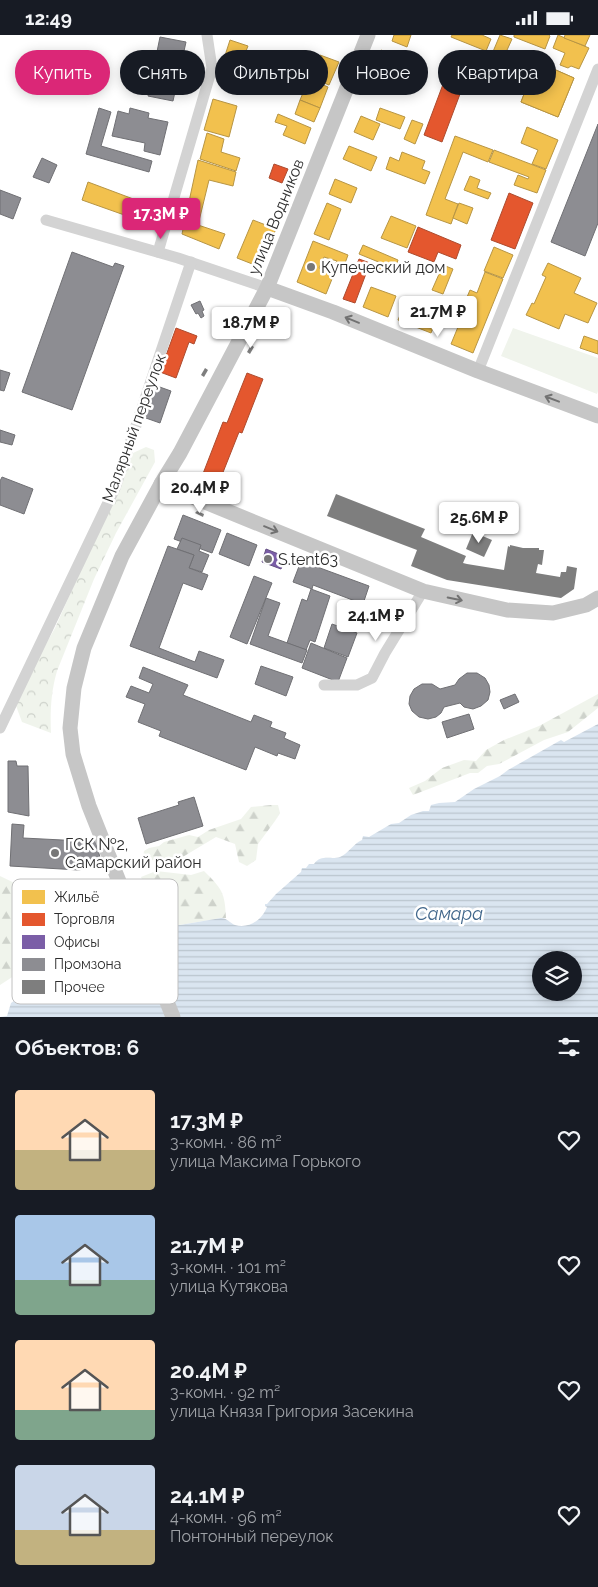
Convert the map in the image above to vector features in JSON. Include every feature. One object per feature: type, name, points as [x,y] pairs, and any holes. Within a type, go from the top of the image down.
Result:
[{"type":"main road","name":"улица Водников","points":[[118,879],[89,806],[73,754],[70,728],[74,688],[84,648],[122,556],[180,453],[267,288],[368,35]]},
{"type":"main road","points":[[267,288],[598,416]]},
{"type":"main road","points":[[161,484],[423,591],[507,610],[552,613],[586,605],[598,598]]},
{"type":"main road","name":"улица Водников","points":[[167,1004],[172,1017]]},
{"type":"street","points":[[158,253],[212,68],[207,35]]},
{"type":"street","points":[[478,371],[598,69]]},
{"type":"street","points":[[46,220],[191,263],[267,288]]},
{"type":"street","name":"Малярный переулок","points":[[0,728],[115,488],[191,263]]},
{"type":"street","points":[[324,685],[357,685],[372,679],[385,653],[423,591]]},
{"type":"green space","points":[[513,328],[598,358],[597,394],[501,356]]},
{"type":"green space","points":[[146,447],[154,450],[155,462],[116,533],[94,579],[57,671],[51,702],[51,733],[22,722],[15,703],[55,628],[133,453]]},
{"type":"green space","points":[[598,694],[598,708],[568,732],[544,740],[499,764],[487,766],[478,773],[470,773],[413,795],[409,788],[425,781],[442,768],[464,760],[476,761],[486,750],[504,740],[539,726]]},
{"type":"green space","points":[[278,805],[280,813],[258,844],[256,860],[247,866],[239,862],[235,844],[216,837],[176,861],[147,860],[143,857],[144,851],[149,848],[189,835],[198,837],[209,830],[241,819],[251,807]]},
{"type":"green space","points":[[156,871],[191,875],[204,871],[221,891],[225,902],[226,918],[178,925],[178,879],[142,879],[141,877]]},
{"type":"green space","points":[[0,876],[12,882],[12,977],[0,985]]},
{"type":"water","name":"Самара","points":[[598,724],[598,1017],[0,1017],[7,1016],[12,1002],[12,1004],[178,1004],[178,925],[221,918],[235,925],[245,926],[250,924],[262,916],[267,907],[265,904],[301,872],[302,868],[306,868],[309,864],[314,864],[323,858],[340,857],[362,840],[363,836],[369,837],[391,824],[399,823],[411,815],[429,811],[431,805],[455,802],[561,740],[564,742]]},
{"type":"building: Жильё","points":[[394,35],[411,35],[407,47],[392,41]]},
{"type":"building: Жильё","points":[[452,35],[482,35],[491,39],[486,50],[484,50],[451,37]]},
{"type":"building: Жильё","points":[[500,35],[512,39],[507,50],[494,50]]},
{"type":"building: Жильё","points":[[514,35],[550,36],[545,49],[514,37]]},
{"type":"building: Жильё","points":[[558,35],[589,48],[579,69],[560,65],[565,53],[553,48]]},
{"type":"building: Жильё","points":[[565,35],[590,35],[585,46],[564,38]]},
{"type":"building: Жильё","points":[[230,40],[248,46],[246,50],[227,50]]},
{"type":"building: Жильё","points":[[328,58],[338,62],[328,85]]},
{"type":"building: Жильё","points":[[556,70],[574,78],[558,117],[521,102],[524,95],[556,95]]},
{"type":"building: Жильё","points":[[556,70],[574,78],[558,117],[521,102],[524,95],[556,95]]},
{"type":"building: Жильё","points":[[302,95],[325,95],[320,108],[300,100]]},
{"type":"building: Жильё","points":[[213,99],[237,106],[229,137],[204,130]]},
{"type":"building: Жильё","points":[[300,100],[320,108],[314,122],[295,114]]},
{"type":"building: Жильё","points":[[380,108],[405,117],[400,129],[376,120]]},
{"type":"building: Жильё","points":[[278,114],[311,128],[305,144],[283,135],[287,126],[275,122]]},
{"type":"building: Жильё","points":[[361,116],[380,124],[373,140],[354,132]]},
{"type":"building: Жильё","points":[[412,120],[423,124],[415,144],[404,139]]},
{"type":"building: Жильё","points":[[527,127],[558,140],[546,169],[532,164],[538,150],[521,143]]},
{"type":"building: Жильё","points":[[207,133],[224,139],[221,152],[240,158],[236,171],[200,159]]},
{"type":"building: Жильё","points":[[455,136],[493,150],[488,162],[463,152],[445,199],[458,204],[451,224],[426,215]]},
{"type":"building: Жильё","points":[[349,146],[377,157],[371,171],[343,159]]},
{"type":"building: Жильё","points":[[494,150],[546,170],[537,193],[514,185],[518,175],[528,179],[529,177],[489,162]]},
{"type":"building: Жильё","points":[[402,152],[425,161],[422,169],[430,172],[425,184],[386,169],[390,157],[399,161]]},
{"type":"building: Жильё","points":[[198,160],[236,172],[233,186],[209,180],[198,225],[225,234],[219,249],[182,234]]},
{"type":"building: Жильё","points":[[470,176],[480,180],[477,188],[491,193],[488,199],[464,190]]},
{"type":"building: Жильё","points":[[335,179],[357,188],[351,203],[329,194]]},
{"type":"building: Жильё","points":[[88,182],[136,200],[130,217],[82,200]]},
{"type":"building: Жильё","points":[[327,203],[341,209],[329,240],[314,234]]},
{"type":"building: Жильё","points":[[459,203],[473,208],[467,224],[453,218]]},
{"type":"building: Жильё","points":[[391,216],[416,226],[407,248],[381,238]]},
{"type":"building: Жильё","points":[[253,220],[276,229],[260,267],[237,258]]},
{"type":"building: Жильё","name":"Купеческий дом","points":[[313,241],[348,255],[344,266],[336,263],[337,261],[324,257],[319,268],[334,274],[326,294],[297,282]]},
{"type":"building: Жильё","points":[[363,245],[398,260],[395,269],[391,268],[389,274],[379,269],[381,263],[359,254]]},
{"type":"building: Жильё","points":[[494,247],[513,255],[503,278],[484,271]]},
{"type":"building: Жильё","points":[[548,263],[581,278],[574,293],[597,303],[588,323],[565,314],[559,329],[526,315],[532,303],[534,304],[546,277],[542,275]]},
{"type":"building: Жильё","points":[[443,265],[453,269],[443,294],[432,290]]},
{"type":"building: Жильё","points":[[485,272],[503,279],[473,353],[451,344],[465,310],[462,309],[470,290],[477,293]]},
{"type":"building: Жильё","points":[[371,287],[396,296],[388,317],[363,307]]},
{"type":"building: Жильё","points":[[407,298],[418,303],[416,307],[438,316],[431,333],[398,320]]},
{"type":"building: Жильё","points":[[584,336],[598,341],[598,354],[580,348]]},
{"type":"building: Торговля","points":[[439,95],[460,95],[442,142],[424,135]]},
{"type":"building: Торговля","points":[[274,164],[288,169],[282,183],[269,178]]},
{"type":"building: Торговля","points":[[509,193],[533,203],[515,249],[491,240]]},
{"type":"building: Торговля","points":[[418,227],[461,245],[456,259],[438,252],[434,262],[408,252]]},
{"type":"building: Торговля","points":[[359,259],[370,263],[355,303],[343,299]]},
{"type":"building: Торговля","points":[[176,328],[197,336],[194,344],[189,342],[176,378],[160,372]]},
{"type":"building: Торговля","points":[[247,373],[263,379],[242,433],[239,432],[216,490],[199,484],[223,422],[227,423]]},
{"type":"building: Офисы","points":[[266,549],[286,557],[281,569],[262,562]]},
{"type":"building: Промзона","points":[[160,37],[186,42],[184,50],[157,50]]},
{"type":"building: Промзона","points":[[148,95],[174,95],[173,101]]},
{"type":"building: Промзона","points":[[99,108],[111,112],[101,146],[152,161],[149,172],[86,154]]},
{"type":"building: Промзона","points":[[130,108],[149,113],[148,118],[168,122],[160,155],[144,151],[145,143],[112,136],[118,111],[129,114]]},
{"type":"building: Промзона","points":[[598,124],[598,223],[585,256],[551,242]]},
{"type":"building: Промзона","points":[[42,158],[57,165],[49,183],[33,177]]},
{"type":"building: Промзона","points":[[0,190],[21,198],[13,219],[0,214]]},
{"type":"building: Промзона","points":[[72,252],[113,267],[115,263],[124,266],[72,410],[22,392]]},
{"type":"building: Промзона","points":[[200,301],[204,310],[202,311],[204,316],[201,318],[198,313],[196,314],[191,305]]},
{"type":"building: Промзона","points":[[0,370],[10,373],[4,391],[0,390]]},
{"type":"building: Промзона","points":[[154,385],[171,391],[160,423],[143,417]]},
{"type":"building: Промзона","points":[[0,430],[15,435],[12,445],[0,442]]},
{"type":"building: Промзона","points":[[2,477],[33,489],[24,514],[0,505],[0,481]]},
{"type":"building: Промзона","points":[[183,515],[221,530],[212,553],[174,539]]},
{"type":"building: Промзона","points":[[227,533],[257,545],[249,566],[219,554]]},
{"type":"building: Промзона","points":[[182,538],[201,545],[199,551],[209,555],[202,572],[189,568],[194,555],[177,549]]},
{"type":"building: Промзона","points":[[168,546],[194,555],[189,568],[208,575],[202,590],[183,583],[159,648],[195,662],[199,651],[224,660],[217,678],[130,646]]},
{"type":"building: Промзона","points":[[301,561],[369,586],[363,604],[313,585],[312,589],[293,582]]},
{"type":"building: Промзона","points":[[254,576],[272,583],[247,644],[230,637]]},
{"type":"building: Промзона","points":[[311,589],[330,596],[315,642],[310,640],[306,650],[287,643],[302,599],[307,601]]},
{"type":"building: Промзона","points":[[266,598],[280,603],[268,636],[307,650],[302,663],[250,644]]},
{"type":"building: Промзона","points":[[332,624],[357,633],[348,657],[324,648]]},
{"type":"building: Промзона","points":[[311,643],[347,658],[338,682],[302,668]]},
{"type":"building: Промзона","points":[[261,666],[293,677],[286,696],[255,684]]},
{"type":"building: Промзона","points":[[143,667],[188,685],[183,695],[251,722],[254,715],[272,722],[270,727],[286,733],[284,738],[300,745],[295,759],[278,753],[277,756],[255,747],[246,770],[159,736],[161,731],[138,722],[145,704],[126,697],[131,686],[149,693],[153,684],[139,678]]},
{"type":"building: Промзона","points":[[467,673],[477,673],[485,678],[489,685],[488,700],[481,706],[473,709],[464,707],[460,703],[444,707],[436,717],[428,719],[419,717],[412,711],[409,704],[410,696],[414,689],[422,684],[432,684],[440,689],[455,685]]},
{"type":"building: Промзона","points":[[515,694],[519,702],[504,709],[500,700]]},
{"type":"building: Промзона","points":[[469,714],[474,729],[447,738],[442,722]]},
{"type":"building: Промзона","points":[[8,761],[16,761],[17,766],[28,766],[29,816],[8,812]]},
{"type":"building: Промзона","points":[[194,797],[203,826],[146,844],[138,818],[179,805],[178,802]]},
{"type":"building: Промзона","name":"ГСК №2, Самарский район","points":[[12,824],[24,825],[23,838],[95,840],[102,864],[79,870],[10,866]]},
{"type":"building: Прочее","points":[[251,345],[254,347],[250,354],[247,352]]},
{"type":"building: Прочее","points":[[205,368],[208,370],[204,377],[201,375]]},
{"type":"building: Прочее","points":[[336,494],[425,529],[421,537],[466,556],[463,563],[504,570],[508,546],[539,548],[539,550],[544,550],[542,565],[538,564],[536,573],[560,577],[561,572],[566,572],[567,566],[577,568],[574,589],[561,598],[447,580],[411,566],[417,550],[327,516]]},
{"type":"building: Прочее","points":[[197,511],[204,514],[203,517],[195,513]]},
{"type":"building: Прочее","points":[[473,532],[492,540],[484,557],[466,549]]},
{"type":"place","name":"Купеческий дом","points":[[311,267]]},
{"type":"place","name":"S.tent63","points":[[268,559]]},
{"type":"place","name":"ГСК №2, Самарский район","points":[[55,853]]}]
